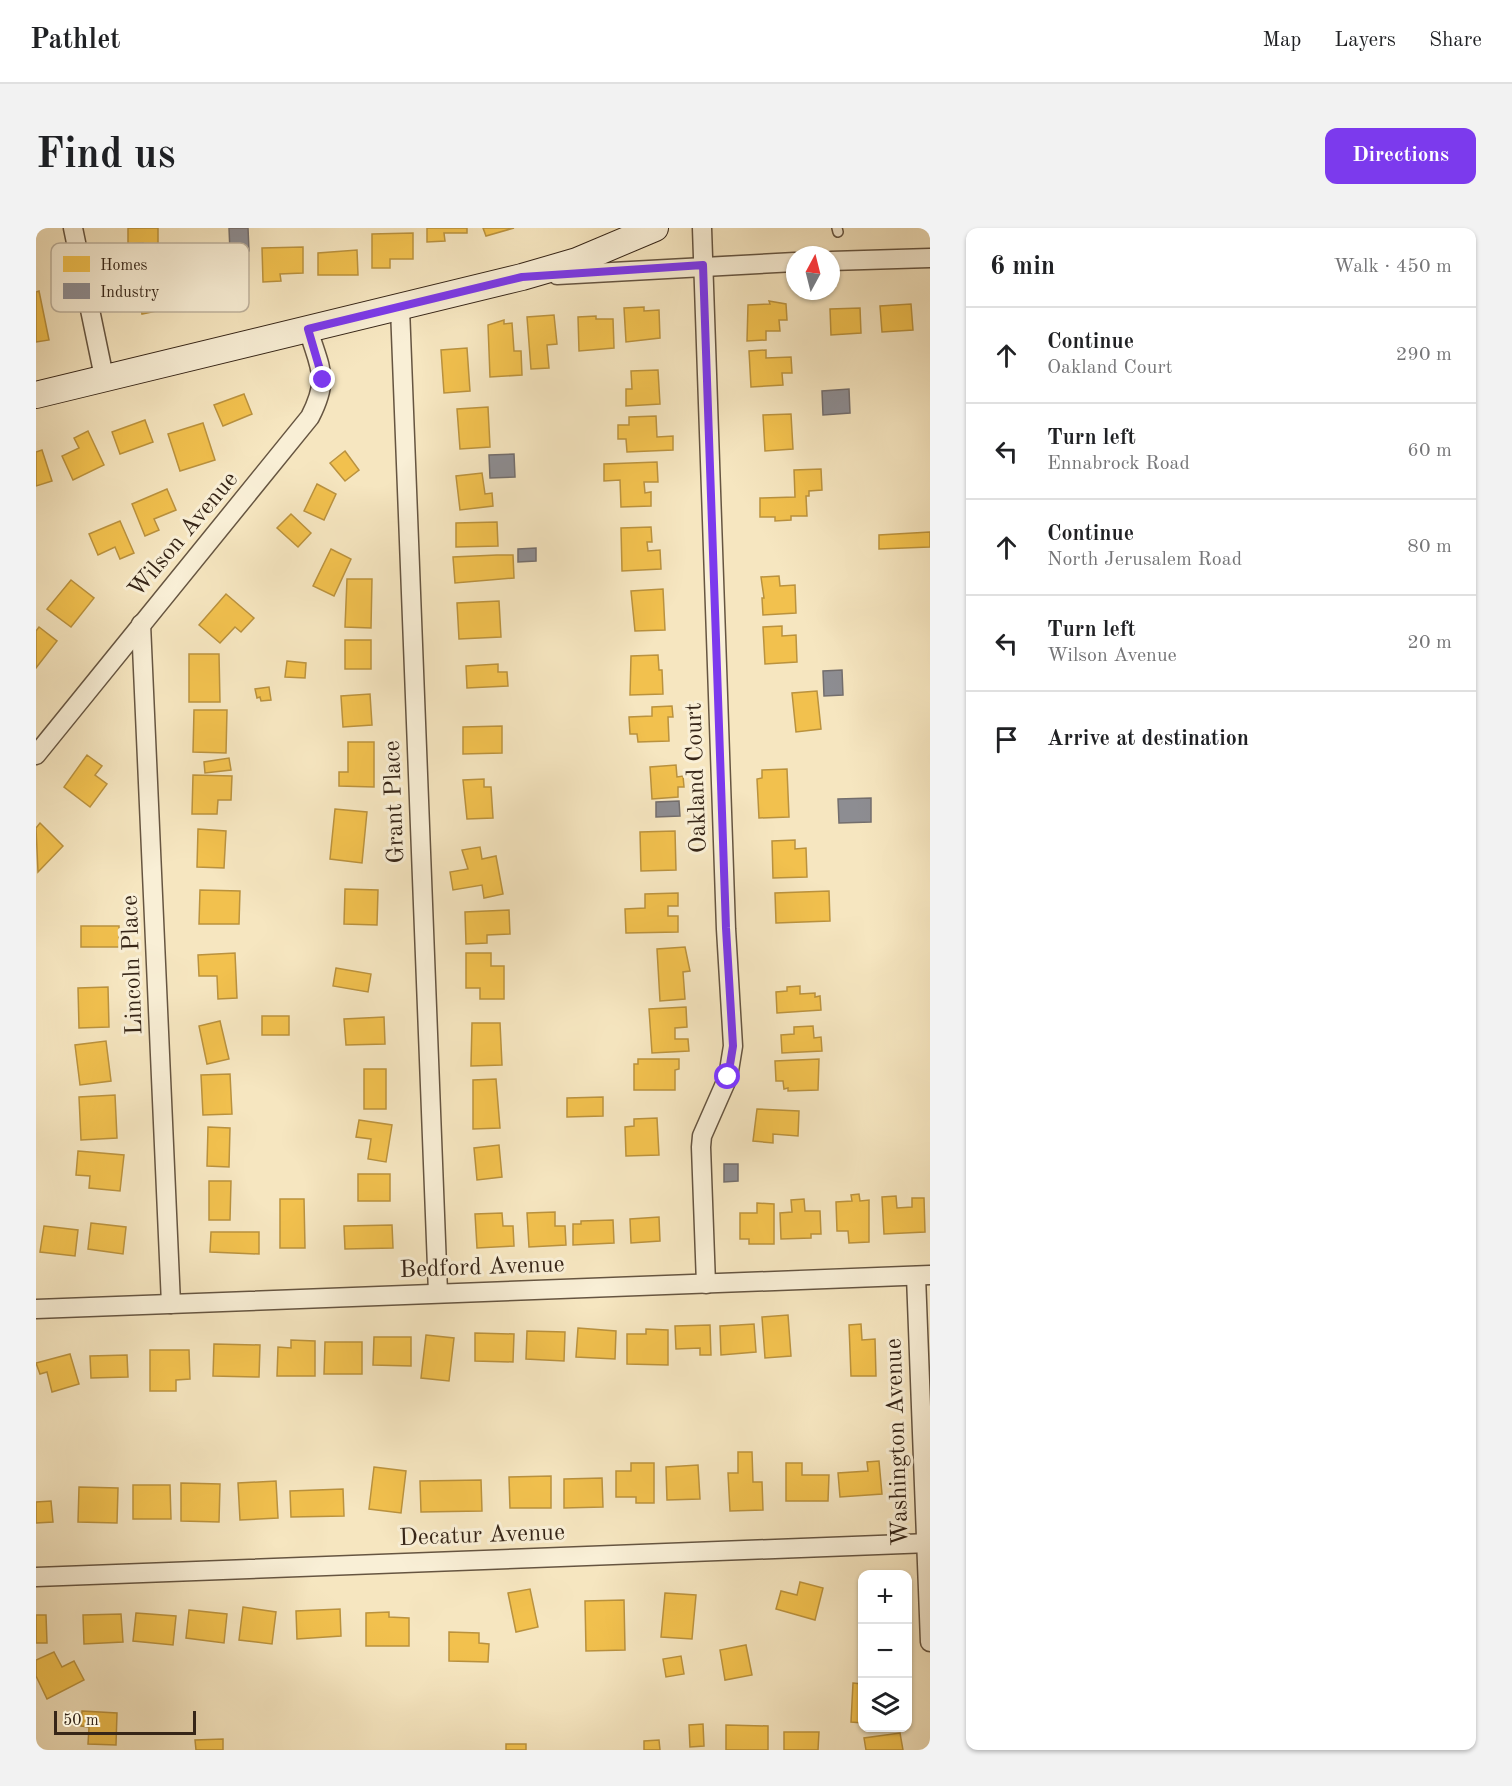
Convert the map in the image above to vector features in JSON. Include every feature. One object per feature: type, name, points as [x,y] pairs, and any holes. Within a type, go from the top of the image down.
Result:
[{"type":"main road","points":[[36,395],[522,277],[585,257],[656,228]]},
{"type":"street","points":[[73,228],[76,243]]},
{"type":"street","name":"Oakland Court","points":[[702,228],[726,928],[733,1046],[728,1077],[702,1136],[706,1284]]},
{"type":"street","points":[[840,261],[930,258]]},
{"type":"street","points":[[522,277],[703,265],[786,262]]},
{"type":"street","name":"Grant Place","points":[[400,308],[438,1293]]},
{"type":"street","points":[[90,312],[104,377]]},
{"type":"street","name":"Wilson Avenue","points":[[36,755],[310,417],[322,394],[323,380],[308,329]]},
{"type":"street","name":"Lincoln Place","points":[[141,624],[171,1304]]},
{"type":"street","name":"Bedford Avenue","points":[[36,1310],[923,1275]]},
{"type":"street","name":"Washington Avenue","points":[[923,1275],[930,1642]]},
{"type":"street","name":"Decatur Avenue","points":[[36,1577],[928,1543]]},
{"type":"building: Homes","points":[[128,228],[158,228],[158,243],[128,243]]},
{"type":"building: Homes","points":[[427,228],[467,228],[467,233],[444,233],[445,241],[427,242]]},
{"type":"building: Homes","points":[[483,228],[514,228],[486,236]]},
{"type":"building: Homes","points":[[413,233],[413,259],[390,259],[390,268],[372,268],[372,234]]},
{"type":"building: Homes","points":[[303,247],[303,273],[280,274],[281,281],[263,282],[262,248]]},
{"type":"building: Homes","points":[[357,250],[358,275],[318,275],[318,253]]},
{"type":"building: Homes","points":[[39,291],[49,340],[36,342],[36,292]]},
{"type":"building: Homes","points":[[769,301],[786,304],[787,320],[779,320],[780,331],[766,331],[766,340],[747,341],[748,305],[770,304]]},
{"type":"building: Homes","points":[[911,304],[913,330],[882,332],[880,306]]},
{"type":"building: Homes","points":[[644,307],[644,311],[659,310],[660,338],[626,342],[624,308]]},
{"type":"building: Homes","points":[[860,308],[861,333],[831,335],[830,309]]},
{"type":"building: Homes","points":[[554,315],[557,344],[547,345],[549,368],[531,369],[527,317]]},
{"type":"building: Homes","points":[[596,316],[596,319],[613,319],[614,348],[579,351],[578,317]]},
{"type":"building: Homes","points":[[504,320],[504,324],[512,323],[514,351],[521,351],[522,375],[490,377],[488,325]]},
{"type":"building: Homes","points":[[467,348],[470,391],[444,393],[441,350]]},
{"type":"building: Homes","points":[[766,350],[766,358],[791,357],[792,373],[782,373],[783,385],[751,387],[749,351]]},
{"type":"building: Homes","points":[[658,370],[660,404],[626,406],[626,389],[632,389],[631,371]]},
{"type":"building: Homes","points":[[244,394],[252,414],[223,426],[214,405]]},
{"type":"building: Homes","points":[[488,407],[490,447],[460,449],[457,409]]},
{"type":"building: Homes","points":[[791,414],[793,449],[765,451],[763,415]]},
{"type":"building: Homes","points":[[656,416],[657,437],[673,436],[673,450],[627,452],[626,439],[618,439],[618,425],[629,425],[629,417]]},
{"type":"building: Homes","points":[[145,420],[153,442],[120,454],[112,432]]},
{"type":"building: Homes","points":[[203,423],[215,460],[180,471],[168,434]]},
{"type":"building: Homes","points":[[88,431],[104,465],[73,480],[62,456],[79,448],[74,438]]},
{"type":"building: Homes","points":[[42,450],[52,481],[36,486],[36,452]]},
{"type":"building: Homes","points":[[345,451],[359,470],[345,481],[330,463]]},
{"type":"building: Homes","points":[[657,462],[658,482],[644,482],[645,493],[651,492],[651,506],[621,507],[620,480],[604,481],[604,464]]},
{"type":"building: Homes","points":[[821,469],[822,490],[809,491],[809,496],[806,496],[807,516],[791,516],[791,520],[775,521],[775,517],[760,517],[760,498],[795,497],[794,470]]},
{"type":"building: Homes","points":[[482,473],[485,494],[492,493],[493,506],[460,510],[456,476]]},
{"type":"building: Homes","points":[[317,484],[336,494],[324,520],[304,511]]},
{"type":"building: Homes","points":[[167,489],[176,510],[154,519],[159,530],[145,536],[132,504]]},
{"type":"building: Homes","points":[[291,514],[311,533],[298,547],[277,528]]},
{"type":"building: Homes","points":[[120,521],[134,553],[120,559],[115,547],[98,555],[89,534]]},
{"type":"building: Homes","points":[[497,522],[498,546],[456,547],[456,523]]},
{"type":"building: Homes","points":[[651,527],[652,542],[647,542],[648,551],[660,550],[661,569],[622,571],[621,528]]},
{"type":"building: Homes","points":[[930,532],[930,547],[879,549],[879,535]]},
{"type":"building: Homes","points":[[331,549],[351,559],[334,596],[313,586]]},
{"type":"building: Homes","points":[[513,555],[514,578],[455,583],[453,557]]},
{"type":"building: Homes","points":[[779,576],[780,586],[795,585],[796,613],[763,615],[762,598],[764,598],[761,577]]},
{"type":"building: Homes","points":[[347,579],[372,579],[371,628],[345,627]]},
{"type":"building: Homes","points":[[71,580],[94,598],[71,627],[47,609]]},
{"type":"building: Homes","points":[[663,589],[665,630],[635,631],[631,591]]},
{"type":"building: Homes","points":[[226,594],[254,618],[241,632],[235,627],[220,643],[199,625]]},
{"type":"building: Homes","points":[[499,601],[501,637],[459,639],[457,603]]},
{"type":"building: Homes","points":[[782,626],[782,636],[796,635],[797,662],[765,664],[763,627]]},
{"type":"building: Homes","points":[[39,627],[57,641],[36,668],[36,631]]},
{"type":"building: Homes","points":[[345,640],[371,640],[371,669],[345,669]]},
{"type":"building: Homes","points":[[189,654],[219,654],[220,702],[189,702]]},
{"type":"building: Homes","points":[[658,655],[659,670],[662,670],[663,694],[630,695],[631,656]]},
{"type":"building: Homes","points":[[287,661],[306,663],[305,678],[285,677]]},
{"type":"building: Homes","points":[[498,664],[498,672],[507,672],[508,686],[467,688],[466,666]]},
{"type":"building: Homes","points":[[269,687],[271,700],[261,701],[260,697],[257,698],[255,689]]},
{"type":"building: Homes","points":[[817,691],[821,729],[796,732],[792,693]]},
{"type":"building: Homes","points":[[370,694],[372,725],[343,727],[341,696]]},
{"type":"building: Homes","points":[[672,706],[673,717],[668,717],[669,741],[638,742],[637,734],[630,734],[629,717],[652,716],[652,707]]},
{"type":"building: Homes","points":[[194,710],[227,710],[226,753],[193,752]]},
{"type":"building: Homes","points":[[502,726],[502,753],[463,754],[463,727]]},
{"type":"building: Homes","points":[[348,742],[374,742],[374,787],[339,786],[339,772],[348,772]]},
{"type":"building: Homes","points":[[87,755],[102,766],[95,775],[107,784],[90,807],[64,787]]},
{"type":"building: Homes","points":[[229,758],[231,770],[205,773],[204,762]]},
{"type":"building: Homes","points":[[676,765],[677,777],[683,776],[684,787],[678,787],[678,797],[652,799],[650,767]]},
{"type":"building: Homes","points":[[787,769],[789,817],[759,818],[757,779],[762,778],[762,770]]},
{"type":"building: Homes","points":[[193,775],[232,776],[231,800],[218,800],[217,814],[192,814]]},
{"type":"building: Homes","points":[[484,779],[484,787],[491,787],[493,818],[467,819],[463,780]]},
{"type":"building: Homes","points":[[335,809],[367,812],[362,863],[330,859]]},
{"type":"building: Homes","points":[[40,823],[63,846],[38,872],[36,828]]},
{"type":"building: Homes","points":[[198,829],[226,831],[224,868],[197,867]]},
{"type":"building: Homes","points":[[675,831],[676,870],[641,871],[640,832]]},
{"type":"building: Homes","points":[[795,840],[795,849],[806,848],[807,877],[773,878],[772,841]]},
{"type":"building: Homes","points":[[480,847],[482,859],[496,856],[503,894],[484,898],[482,885],[453,890],[450,872],[468,869],[462,850]]},
{"type":"building: Homes","points":[[345,889],[378,890],[377,925],[344,924]]},
{"type":"building: Homes","points":[[200,890],[240,891],[239,924],[199,924]]},
{"type":"building: Homes","points":[[829,891],[830,921],[776,923],[775,893]]},
{"type":"building: Homes","points":[[678,893],[678,906],[668,906],[668,916],[678,916],[678,932],[626,933],[625,909],[645,908],[645,894]]},
{"type":"building: Homes","points":[[509,910],[510,934],[487,935],[487,943],[466,944],[465,912]]},
{"type":"building: Homes","points":[[81,926],[119,926],[119,947],[81,947]]},
{"type":"building: Homes","points":[[685,947],[690,971],[683,972],[685,999],[660,1001],[657,949]]},
{"type":"building: Homes","points":[[235,953],[237,998],[218,999],[217,976],[199,976],[198,955]]},
{"type":"building: Homes","points":[[466,953],[491,953],[491,966],[504,966],[504,999],[480,999],[480,988],[466,988]]},
{"type":"building: Homes","points":[[336,968],[371,974],[368,992],[333,986]]},
{"type":"building: Homes","points":[[800,986],[800,994],[815,993],[815,997],[820,996],[821,1010],[777,1013],[776,992],[787,991],[787,987]]},
{"type":"building: Homes","points":[[108,987],[109,1027],[79,1028],[78,988]]},
{"type":"building: Homes","points":[[686,1007],[687,1027],[675,1028],[675,1039],[688,1039],[689,1051],[652,1053],[649,1009]]},
{"type":"building: Homes","points":[[262,1016],[289,1016],[289,1035],[262,1035]]},
{"type":"building: Homes","points":[[384,1017],[385,1044],[346,1045],[344,1019]]},
{"type":"building: Homes","points":[[220,1021],[229,1059],[207,1064],[199,1026]]},
{"type":"building: Homes","points":[[472,1023],[500,1023],[502,1065],[471,1066]]},
{"type":"building: Homes","points":[[813,1026],[814,1038],[821,1037],[822,1051],[782,1053],[781,1035],[794,1034],[794,1027]]},
{"type":"building: Homes","points":[[106,1041],[111,1081],[80,1085],[75,1045]]},
{"type":"building: Homes","points":[[638,1059],[679,1059],[679,1069],[675,1070],[675,1090],[634,1090],[634,1064],[638,1064]]},
{"type":"building: Homes","points":[[819,1059],[818,1090],[788,1091],[788,1088],[784,1089],[783,1081],[776,1081],[775,1061]]},
{"type":"building: Homes","points":[[364,1069],[386,1069],[386,1109],[364,1109]]},
{"type":"building: Homes","points":[[230,1074],[232,1114],[203,1115],[201,1075]]},
{"type":"building: Homes","points":[[496,1079],[500,1128],[473,1129],[473,1080]]},
{"type":"building: Homes","points":[[115,1095],[117,1138],[81,1140],[79,1097]]},
{"type":"building: Homes","points":[[603,1097],[603,1116],[567,1117],[567,1098]]},
{"type":"building: Homes","points":[[757,1109],[799,1111],[798,1136],[773,1134],[773,1143],[753,1141]]},
{"type":"building: Homes","points":[[657,1118],[659,1155],[626,1156],[625,1127],[634,1126],[634,1119]]},
{"type":"building: Homes","points":[[359,1120],[392,1125],[386,1162],[368,1159],[371,1139],[356,1137]]},
{"type":"building: Homes","points":[[208,1127],[230,1128],[229,1167],[207,1166]]},
{"type":"building: Homes","points":[[499,1145],[502,1177],[477,1180],[474,1148]]},
{"type":"building: Homes","points":[[78,1151],[124,1155],[120,1191],[89,1188],[90,1176],[76,1175]]},
{"type":"building: Homes","points":[[358,1174],[390,1174],[390,1201],[358,1201]]},
{"type":"building: Homes","points":[[209,1181],[231,1181],[230,1220],[209,1220]]},
{"type":"building: Homes","points":[[859,1194],[860,1201],[869,1200],[869,1242],[849,1243],[848,1231],[837,1231],[836,1202],[852,1201],[851,1195]]},
{"type":"building: Homes","points":[[896,1196],[897,1208],[912,1207],[912,1198],[924,1198],[925,1232],[884,1234],[882,1197]]},
{"type":"building: Homes","points":[[280,1199],[304,1199],[305,1248],[280,1248]]},
{"type":"building: Homes","points":[[804,1199],[805,1211],[820,1211],[821,1234],[811,1234],[811,1238],[781,1239],[780,1213],[792,1212],[791,1200]]},
{"type":"building: Homes","points":[[757,1203],[774,1204],[774,1244],[749,1244],[749,1239],[740,1239],[740,1213],[757,1213]]},
{"type":"building: Homes","points":[[555,1212],[555,1226],[565,1226],[566,1245],[529,1247],[527,1213]]},
{"type":"building: Homes","points":[[502,1213],[503,1226],[513,1226],[514,1246],[477,1248],[475,1214]]},
{"type":"building: Homes","points":[[659,1217],[660,1241],[631,1243],[630,1219]]},
{"type":"building: Homes","points":[[613,1220],[614,1243],[573,1245],[573,1224],[581,1224],[581,1221]]},
{"type":"building: Homes","points":[[91,1223],[126,1227],[123,1254],[88,1249]]},
{"type":"building: Homes","points":[[392,1225],[393,1248],[345,1249],[344,1226]]},
{"type":"building: Homes","points":[[44,1226],[78,1230],[75,1256],[40,1252]]},
{"type":"building: Homes","points":[[211,1232],[259,1232],[259,1254],[210,1252]]},
{"type":"building: Homes","points":[[788,1315],[791,1356],[765,1358],[762,1317]]},
{"type":"building: Homes","points":[[754,1324],[756,1352],[721,1355],[720,1326]]},
{"type":"building: Homes","points":[[861,1324],[862,1340],[875,1339],[876,1376],[851,1376],[849,1325]]},
{"type":"building: Homes","points":[[710,1325],[711,1355],[700,1355],[700,1348],[676,1349],[675,1326]]},
{"type":"building: Homes","points":[[578,1328],[616,1331],[615,1359],[576,1357]]},
{"type":"building: Homes","points":[[646,1329],[668,1330],[668,1365],[627,1364],[627,1334],[646,1334]]},
{"type":"building: Homes","points":[[527,1331],[565,1332],[564,1361],[526,1359]]},
{"type":"building: Homes","points":[[475,1333],[514,1334],[513,1362],[475,1361]]},
{"type":"building: Homes","points":[[426,1335],[454,1338],[449,1381],[421,1378]]},
{"type":"building: Homes","points":[[374,1337],[411,1337],[411,1366],[373,1365]]},
{"type":"building: Homes","points":[[291,1340],[315,1341],[315,1376],[277,1376],[278,1347],[291,1348]]},
{"type":"building: Homes","points":[[325,1342],[362,1342],[362,1374],[324,1374]]},
{"type":"building: Homes","points":[[214,1344],[260,1345],[259,1377],[213,1376]]},
{"type":"building: Homes","points":[[150,1350],[189,1350],[190,1379],[176,1380],[176,1391],[150,1391]]},
{"type":"building: Homes","points":[[70,1354],[79,1384],[52,1392],[47,1372],[40,1374],[36,1363]]},
{"type":"building: Homes","points":[[127,1355],[128,1377],[91,1378],[90,1356]]},
{"type":"building: Homes","points":[[738,1452],[752,1452],[753,1482],[762,1482],[763,1510],[730,1511],[728,1473],[738,1473]]},
{"type":"building: Homes","points":[[879,1461],[882,1494],[840,1497],[838,1473],[868,1471],[867,1462]]},
{"type":"building: Homes","points":[[631,1463],[654,1463],[654,1503],[636,1503],[636,1497],[616,1497],[616,1471],[631,1471]]},
{"type":"building: Homes","points":[[786,1463],[802,1463],[802,1475],[829,1475],[828,1501],[786,1501]]},
{"type":"building: Homes","points":[[698,1465],[700,1499],[667,1500],[666,1467]]},
{"type":"building: Homes","points":[[374,1467],[406,1471],[401,1513],[369,1509]]},
{"type":"building: Homes","points":[[551,1476],[551,1508],[510,1508],[509,1477]]},
{"type":"building: Homes","points":[[602,1478],[603,1507],[564,1508],[564,1479]]},
{"type":"building: Homes","points":[[481,1480],[482,1511],[421,1512],[420,1481]]},
{"type":"building: Homes","points":[[276,1481],[278,1518],[240,1520],[238,1483]]},
{"type":"building: Homes","points":[[181,1483],[220,1484],[219,1522],[181,1521]]},
{"type":"building: Homes","points":[[133,1485],[170,1485],[171,1519],[133,1519]]},
{"type":"building: Homes","points":[[79,1487],[118,1488],[117,1523],[78,1522]]},
{"type":"building: Homes","points":[[343,1489],[344,1516],[291,1517],[290,1491]]},
{"type":"building: Homes","points":[[51,1501],[53,1522],[36,1523],[36,1502]]},
{"type":"building: Homes","points":[[800,1582],[823,1588],[815,1620],[776,1609],[781,1591],[797,1595]]},
{"type":"building: Homes","points":[[530,1589],[538,1627],[516,1632],[508,1593]]},
{"type":"building: Homes","points":[[665,1593],[696,1595],[692,1639],[661,1637]]},
{"type":"building: Homes","points":[[624,1600],[625,1650],[586,1651],[585,1601]]},
{"type":"building: Homes","points":[[243,1607],[276,1612],[272,1644],[239,1640]]},
{"type":"building: Homes","points":[[340,1609],[341,1636],[297,1639],[296,1611]]},
{"type":"building: Homes","points":[[189,1610],[227,1614],[224,1643],[186,1638]]},
{"type":"building: Homes","points":[[389,1612],[389,1617],[409,1618],[409,1646],[366,1646],[366,1613]]},
{"type":"building: Homes","points":[[136,1613],[176,1616],[173,1645],[133,1641]]},
{"type":"building: Homes","points":[[121,1614],[123,1642],[84,1644],[83,1615]]},
{"type":"building: Homes","points":[[36,1615],[46,1615],[47,1643],[36,1643]]},
{"type":"building: Homes","points":[[449,1632],[479,1633],[479,1643],[489,1644],[488,1662],[449,1661]]},
{"type":"building: Homes","points":[[746,1645],[752,1675],[725,1680],[720,1650]]},
{"type":"building: Homes","points":[[54,1652],[62,1667],[74,1661],[84,1680],[47,1699],[36,1676],[36,1660]]},
{"type":"building: Homes","points":[[681,1656],[684,1674],[666,1677],[663,1659]]},
{"type":"building: Homes","points":[[853,1683],[858,1684],[858,1723],[851,1722]]},
{"type":"building: Homes","points":[[82,1711],[117,1713],[116,1745],[88,1744],[89,1727],[81,1726]]},
{"type":"building: Homes","points":[[703,1724],[704,1746],[690,1747],[689,1725]]},
{"type":"building: Homes","points":[[726,1725],[768,1726],[768,1750],[726,1750]]},
{"type":"building: Homes","points":[[784,1732],[819,1732],[818,1750],[784,1750]]},
{"type":"building: Homes","points":[[900,1733],[903,1750],[866,1750],[864,1738]]},
{"type":"building: Homes","points":[[223,1739],[223,1750],[196,1750],[195,1740]]},
{"type":"building: Homes","points":[[659,1740],[660,1750],[644,1750],[644,1741]]},
{"type":"building: Homes","points":[[506,1744],[526,1744],[526,1750],[506,1750]]},
{"type":"building: Industry","points":[[229,228],[248,228],[249,243],[230,243]]},
{"type":"building: Industry","points":[[849,389],[850,413],[823,415],[822,391]]},
{"type":"building: Industry","points":[[514,454],[515,477],[490,478],[489,455]]},
{"type":"building: Industry","points":[[536,548],[536,561],[518,562],[518,549]]},
{"type":"building: Industry","points":[[842,670],[843,695],[824,696],[823,671]]},
{"type":"building: Industry","points":[[871,798],[871,822],[839,823],[838,799]]},
{"type":"building: Industry","points":[[679,801],[680,816],[656,817],[656,802]]},
{"type":"building: Industry","points":[[724,1164],[738,1164],[738,1181],[724,1182]]},
{"type":"route","points":[[323,380],[308,329],[522,277],[703,265],[726,928],[733,1046],[728,1077]]}]
